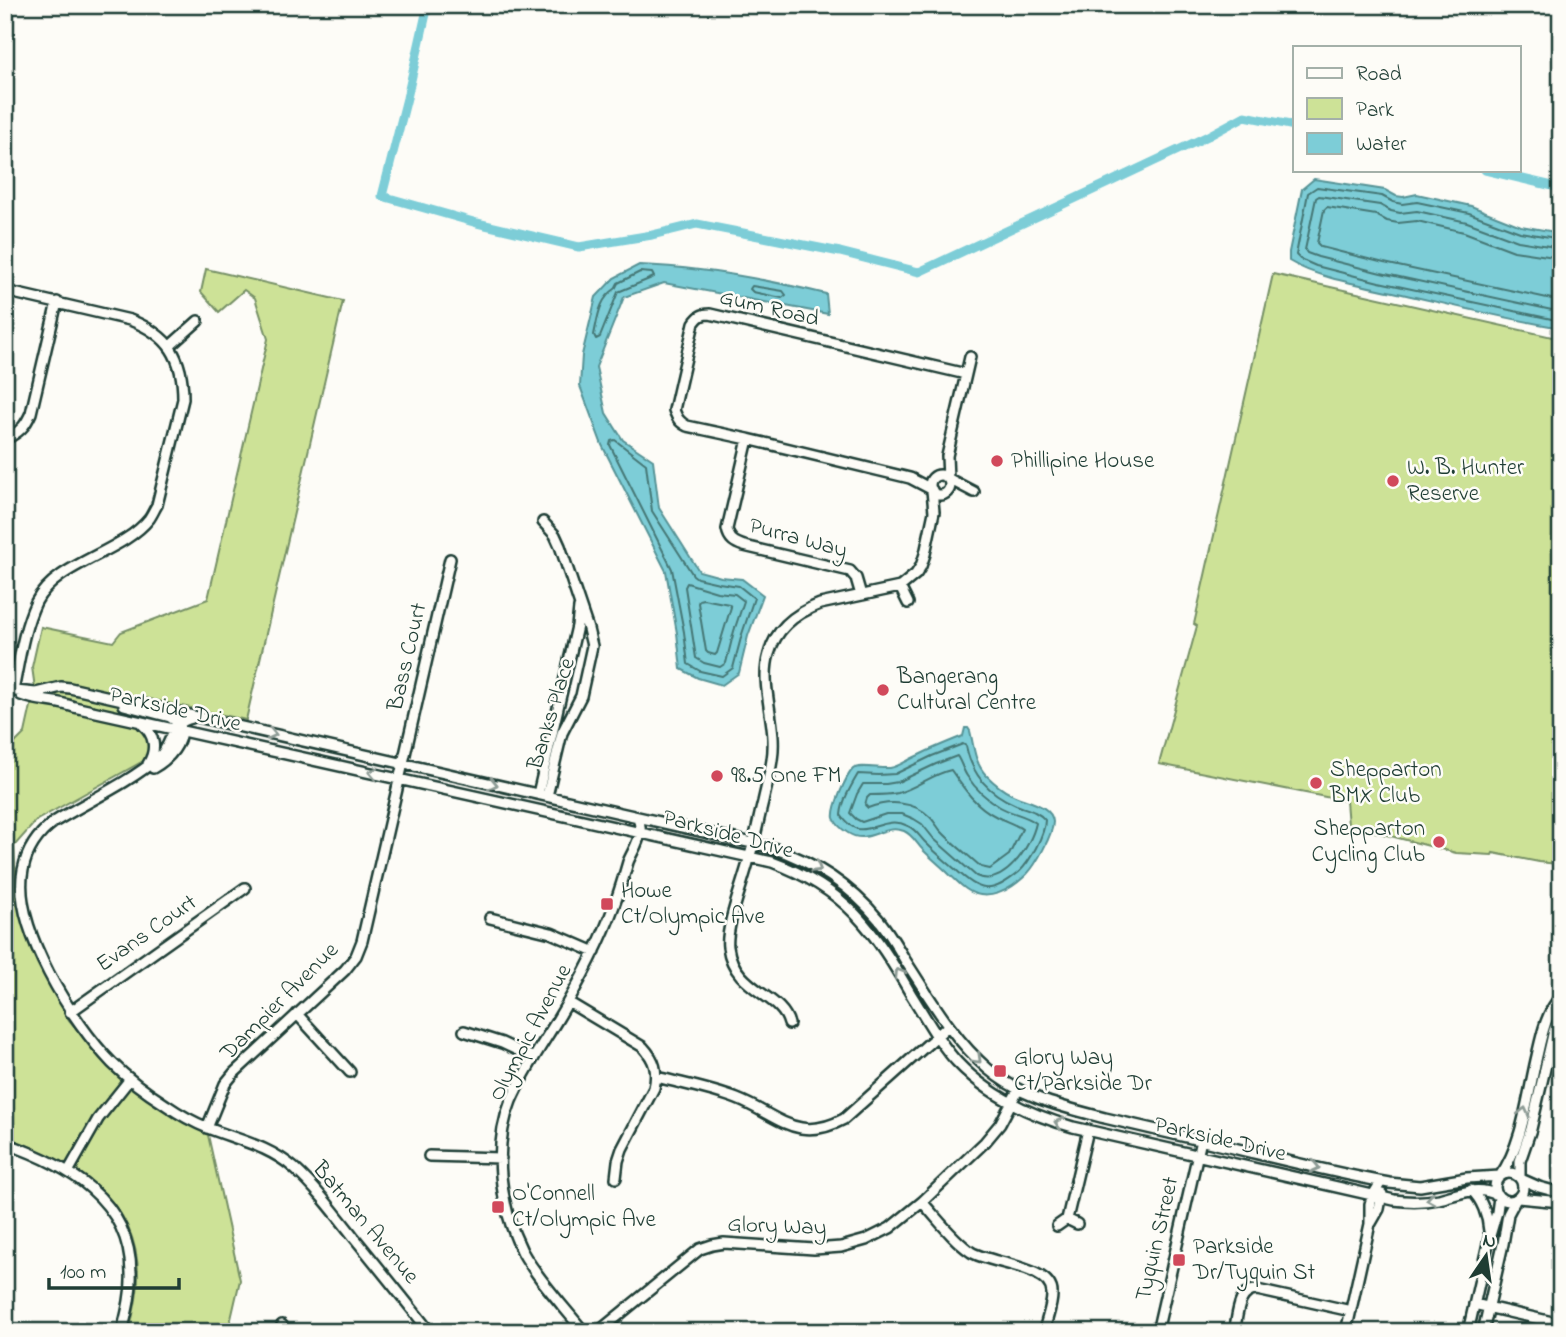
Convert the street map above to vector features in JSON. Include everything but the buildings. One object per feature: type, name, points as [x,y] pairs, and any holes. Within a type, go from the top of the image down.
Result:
[{"type":"street","points":[[5,291],[130,320],[152,331],[170,346],[183,382],[183,399],[157,505],[148,520],[134,532],[58,579],[41,595],[28,624],[9,691]]},
{"type":"street","points":[[11,436],[19,432],[31,413],[57,303]]},
{"type":"street","name":"Gum Road","points":[[932,490],[910,478],[681,423],[674,410],[694,323],[703,314],[710,314],[966,374]]},
{"type":"street","points":[[170,346],[198,321]]},
{"type":"street","points":[[789,1024],[783,1010],[740,976],[732,964],[727,946],[772,760],[774,739],[765,680],[769,654],[783,627],[795,616],[820,604],[900,587],[916,574],[921,566],[934,512],[930,481],[947,456],[970,357]]},
{"type":"street","name":"Purra Way","points":[[748,439],[727,530],[731,539],[744,547],[850,571],[856,578],[861,595]]},
{"type":"street","points":[[934,512],[950,487],[947,456]]},
{"type":"street","points":[[932,490],[939,495],[974,492],[943,475],[935,476]]},
{"type":"street","name":"Gum Road","points":[[910,478],[935,476]]},
{"type":"street","name":"Banks Place","points":[[543,522],[559,541],[592,646],[580,696],[556,738]]},
{"type":"street","name":"Bass Court","points":[[400,779],[450,559]]},
{"type":"street","points":[[900,587],[908,603]]},
{"type":"street","name":"Banks Place","points":[[539,810],[556,738],[557,711],[577,626],[579,603]]},
{"type":"street","name":"Parkside Drive","points":[[9,691],[38,692],[63,687],[778,850],[801,859],[854,895],[880,921],[962,1044],[989,1070],[1018,1090],[1060,1107],[1381,1182],[1420,1186],[1466,1178],[1500,1176]]},
{"type":"street","name":"Parkside Drive","points":[[9,691],[40,701],[59,702],[178,728],[750,857],[791,869],[847,905],[873,932],[951,1055],[988,1089],[1012,1104],[1044,1118],[1088,1130],[1402,1201],[1424,1201],[1471,1190],[1486,1190],[1498,1196]]},
{"type":"street","points":[[98,695],[132,708],[170,717],[178,728],[186,719],[199,717]]},
{"type":"street","points":[[557,711],[570,715]]},
{"type":"street","points":[[137,721],[147,728],[153,741],[153,756],[144,768]]},
{"type":"street","name":"Batman Avenue","points":[[178,728],[163,753],[144,768],[42,831],[26,857],[22,887],[29,923],[50,975],[70,1012],[98,1047],[130,1079],[167,1106],[208,1128],[273,1153],[292,1167],[324,1200],[430,1332]]},
{"type":"street","name":"Batman Avenue","points":[[135,774],[149,770],[167,758],[177,743],[178,728]]},
{"type":"street","name":"Dampier Avenue","points":[[208,1128],[225,1084],[234,1073],[345,970],[356,956],[362,941],[400,779]]},
{"type":"street","points":[[636,831],[638,817]]},
{"type":"street","name":"Olympic Avenue","points":[[584,1332],[537,1274],[523,1253],[512,1228],[504,1197],[501,1158],[503,1132],[510,1103],[595,952],[617,900],[636,831]]},
{"type":"street","name":"Evans Court","points":[[70,1012],[245,888]]},
{"type":"street","points":[[490,918],[551,933],[595,952]]},
{"type":"street","points":[[1468,1332],[1497,1212],[1498,1196],[1495,1184],[1508,1164],[1519,1133],[1544,1025],[1561,996]]},
{"type":"street","points":[[568,1002],[643,1047],[655,1064],[657,1077],[654,1088],[622,1149],[616,1178]]},
{"type":"street","points":[[297,1014],[350,1072]]},
{"type":"street","points":[[1483,1332],[1508,1214],[1523,1189],[1520,1178],[1521,1160],[1530,1134],[1554,1030],[1561,1014]]},
{"type":"street","points":[[657,1077],[716,1092],[754,1106],[786,1124],[814,1129],[830,1126],[844,1119],[948,1026]]},
{"type":"street","points":[[464,1031],[502,1043],[534,1058]]},
{"type":"street","points":[[68,1172],[98,1119],[130,1079]]},
{"type":"street","name":"Glory Way","points":[[598,1332],[700,1249],[724,1243],[814,1249],[841,1247],[866,1240],[890,1228],[922,1202],[985,1142],[1000,1124],[1018,1090]]},
{"type":"street","points":[[1145,1143],[1149,1129]]},
{"type":"street","points":[[1057,1226],[1067,1219],[1088,1130]]},
{"type":"street","name":"Tyquin Street","points":[[1157,1332],[1201,1140]]},
{"type":"street","points":[[5,1143],[34,1154],[68,1172],[91,1188],[109,1206],[125,1237],[130,1262],[131,1286],[122,1332]]},
{"type":"street","points":[[429,1156],[501,1158]]},
{"type":"street","points":[[1500,1176],[1509,1172],[1539,1187],[1561,1194]]},
{"type":"street","points":[[1346,1332],[1370,1224],[1377,1211],[1381,1182]]},
{"type":"street","points":[[1471,1190],[1478,1197],[1488,1221],[1489,1239]]},
{"type":"street","points":[[1498,1196],[1507,1201],[1534,1198],[1561,1202]]},
{"type":"street","points":[[922,1202],[971,1252],[982,1258],[1030,1271],[1047,1280],[1052,1295],[1044,1332]]},
{"type":"street","points":[[1067,1219],[1077,1224]]},
{"type":"street","points":[[1234,1332],[1241,1300],[1247,1292],[1257,1290],[1351,1311]]},
{"type":"street","points":[[1474,1304],[1561,1325],[1559,1332]]},
{"type":"green space","points":[[206,269],[343,301],[246,720],[140,697],[136,726],[149,740],[145,760],[37,820],[14,846],[16,889],[38,962],[69,1020],[110,1069],[166,1112],[208,1135],[240,1280],[228,1332],[129,1332],[138,1286],[136,1251],[127,1226],[114,1205],[77,1171],[5,1137],[5,753],[25,733],[35,688],[32,667],[41,627],[113,642],[121,632],[208,599],[268,339],[255,298],[244,290],[219,312],[201,292]]},
{"type":"green space","name":"W. B. Hunter Reserve","points":[[1273,274],[1561,339],[1561,860],[1557,864],[1493,853],[1456,853],[1348,825],[1346,801],[1159,764],[1197,626],[1194,624]]},
{"type":"water","points":[[1314,179],[1385,190],[1396,196],[1417,194],[1471,206],[1521,226],[1561,233],[1561,328],[1344,281],[1314,273],[1289,261],[1302,189]]},
{"type":"water","points":[[639,265],[733,275],[826,294],[828,314],[664,283],[624,297],[596,367],[606,413],[623,440],[653,460],[659,508],[699,571],[742,579],[763,595],[748,636],[739,673],[722,685],[698,678],[681,669],[666,571],[602,445],[580,386],[582,355],[596,297],[614,278]]},
{"type":"water","points":[[965,728],[970,731],[977,759],[986,775],[1008,792],[1048,811],[1053,822],[1043,849],[1027,874],[1006,890],[990,895],[974,893],[964,887],[904,831],[896,829],[869,836],[855,836],[842,829],[834,818],[840,792],[853,769],[894,767],[963,736]]},
{"type":"waterway","points":[[428,5],[382,196],[477,223],[579,247],[652,235],[697,224],[840,252],[919,272],[1245,116],[1293,126]]},
{"type":"waterway","points":[[1493,172],[1561,188]]},
{"type":"place","name":"Phillipine House","points":[[997,461]]},
{"type":"place","name":"W. B. Hunter Reserve","points":[[1393,481]]},
{"type":"place","name":"Bangerang Cultural Centre","points":[[883,690]]},
{"type":"place","name":"98.5 One FM","points":[[717,776]]},
{"type":"place","name":"Shepparton BMX Club","points":[[1316,783]]},
{"type":"place","name":"Shepparton Cycling Club","points":[[1439,842]]},
{"type":"place","name":"Howe Ct/Olympic Ave","points":[[607,904]]},
{"type":"place","name":"Glory Way Ct/Parkside Dr","points":[[1000,1071]]},
{"type":"place","name":"O'Connell Ct/Olympic Ave","points":[[498,1207]]},
{"type":"place","name":"Parkside Dr/Tyquin St","points":[[1179,1260]]}]
